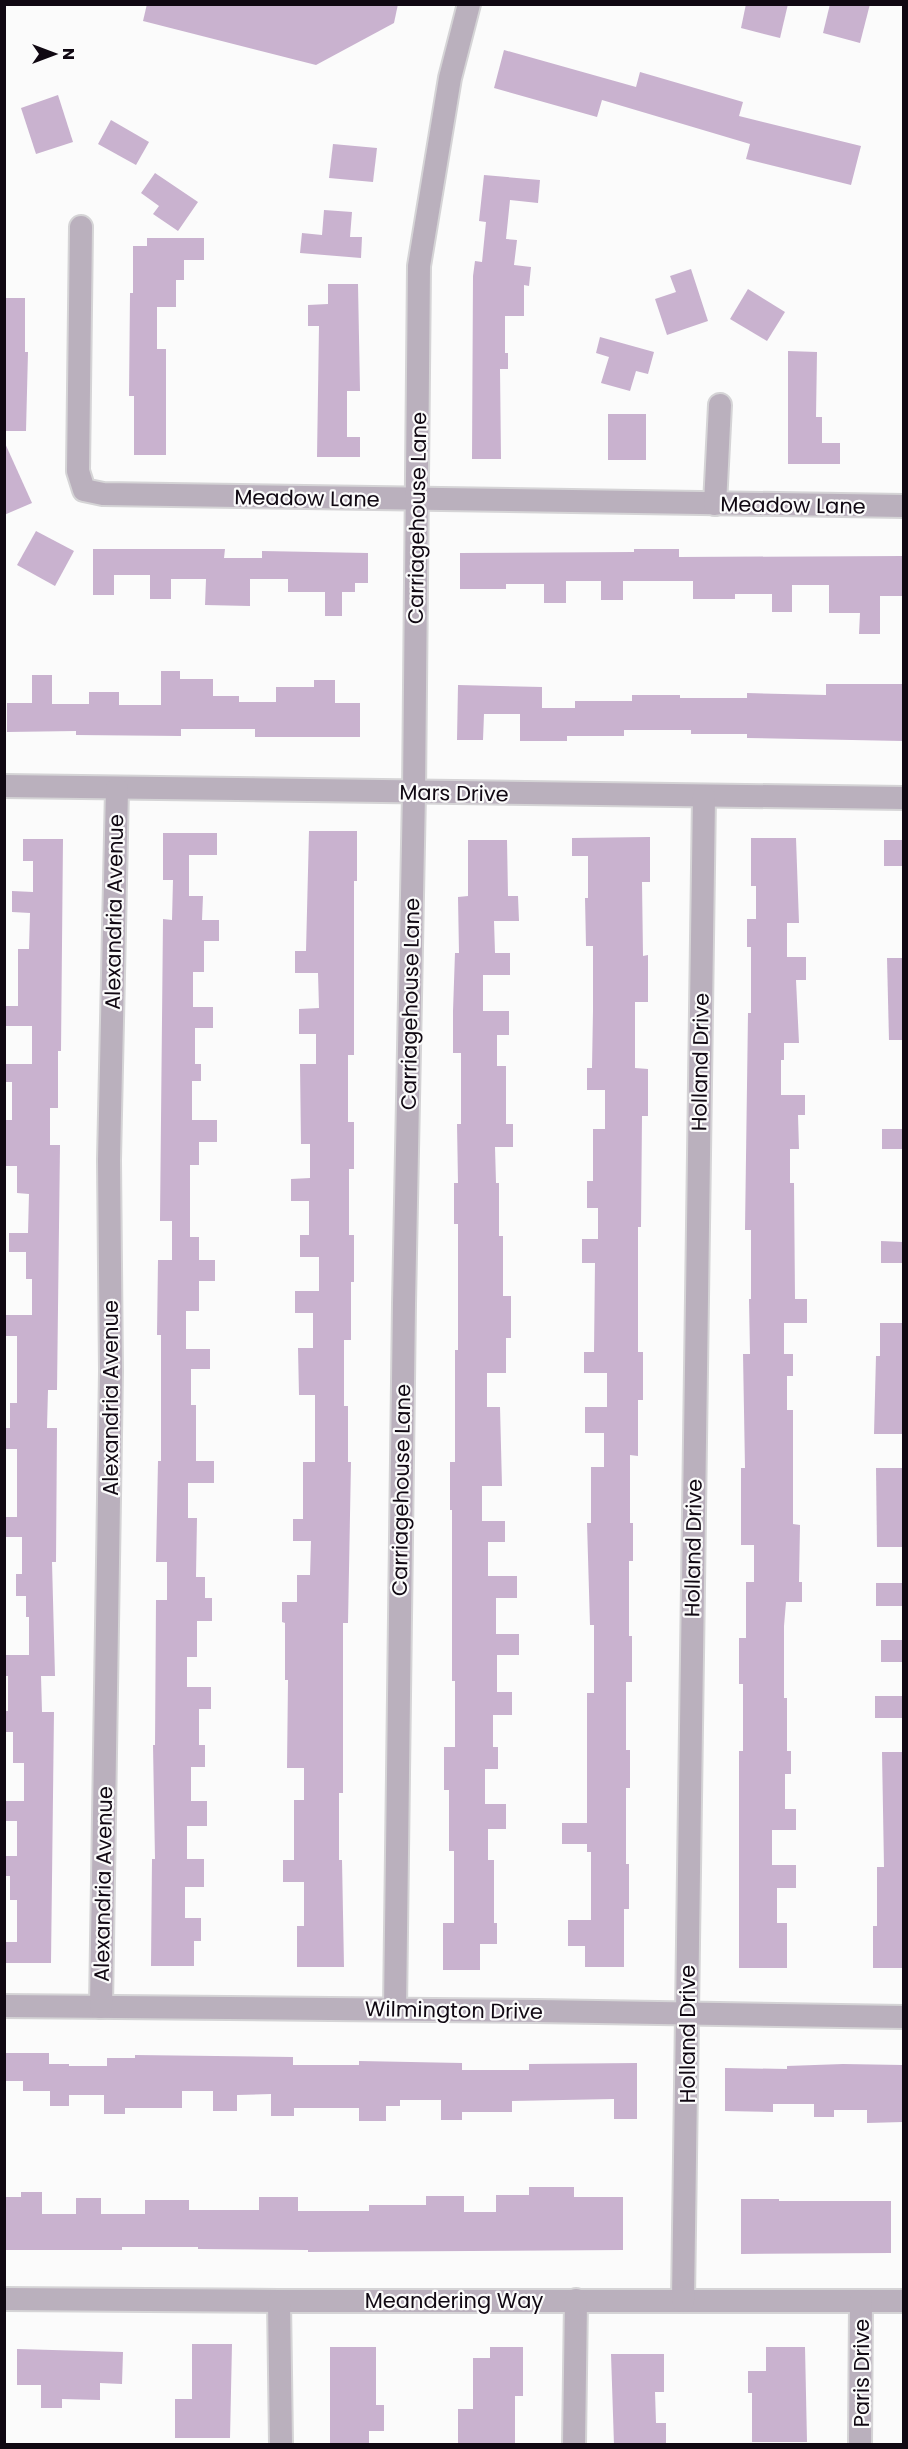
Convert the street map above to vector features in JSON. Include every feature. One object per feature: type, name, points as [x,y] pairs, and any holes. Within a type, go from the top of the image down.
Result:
[{"type":"street","name":"Carriagehouse Lane","points":[[395,2009],[404,1304],[414,793],[419,266],[450,78],[469,4]]},
{"type":"street","name":"Meadow Lane","points":[[81,227],[78,471],[84,490],[103,494],[903,506]]},
{"type":"street","points":[[715,504],[720,405]]},
{"type":"street","name":"Mars Drive","points":[[4,786],[903,798]]},
{"type":"street","name":"Alexandria Avenue","points":[[101,2007],[111,1371],[109,1160],[117,789]]},
{"type":"street","name":"Holland Drive","points":[[683,2301],[704,796]]},
{"type":"street","name":"Wilmington Drive","points":[[4,2006],[903,2017]]},
{"type":"street","name":"Meandering Way","points":[[4,2299],[903,2301]]},
{"type":"street","points":[[574,2445],[576,2300]]},
{"type":"street","points":[[279,2301],[281,2445]]},
{"type":"street","name":"Paris Drive","points":[[860,2445],[861,2301]]},
{"type":"building","points":[[147,4],[398,4],[394,23],[316,65],[143,21]]},
{"type":"building","points":[[746,4],[788,4],[780,38],[741,28]]},
{"type":"building","points":[[830,4],[870,4],[860,43],[823,33]]},
{"type":"building","points":[[504,50],[636,87],[640,72],[743,102],[739,116],[861,146],[851,185],[746,159],[750,144],[602,100],[597,117],[494,88]]},
{"type":"building","points":[[58,95],[73,142],[36,154],[21,108]]},
{"type":"building","points":[[111,120],[149,142],[136,165],[98,144]]},
{"type":"building","points":[[333,144],[377,148],[373,182],[329,178]]},
{"type":"building","points":[[155,173],[198,202],[178,231],[153,214],[159,206],[141,193]]},
{"type":"building","points":[[484,175],[540,180],[538,203],[510,200],[506,239],[517,240],[514,265],[531,267],[529,286],[524,285],[524,316],[505,316],[505,353],[508,353],[508,369],[500,369],[501,459],[472,459],[473,276],[475,261],[482,262],[486,222],[479,221]]},
{"type":"building","points":[[324,210],[352,212],[350,237],[362,237],[361,258],[300,253],[302,233],[322,235]]},
{"type":"building","points":[[147,238],[204,238],[204,260],[184,260],[184,280],[176,280],[176,307],[157,307],[157,349],[166,349],[166,455],[134,455],[134,396],[129,396],[130,293],[133,293],[133,246],[147,246]]},
{"type":"building","points":[[691,269],[708,321],[667,335],[655,299],[676,292],[670,276]]},
{"type":"building","points":[[328,284],[358,284],[360,391],[347,391],[347,437],[360,437],[360,457],[317,457],[319,326],[308,326],[308,305],[328,304]]},
{"type":"building","points":[[748,289],[785,312],[767,341],[730,319]]},
{"type":"building","points":[[4,298],[25,298],[25,352],[28,352],[26,431],[4,431]]},
{"type":"building","points":[[600,337],[654,352],[648,374],[636,371],[630,391],[601,383],[609,357],[596,353]]},
{"type":"building","points":[[788,351],[817,352],[816,417],[822,417],[822,443],[840,443],[840,464],[788,464]]},
{"type":"building","points":[[608,414],[646,414],[646,460],[608,460]]},
{"type":"building","points":[[4,441],[32,503],[4,515]]},
{"type":"building","points":[[36,531],[74,551],[55,586],[17,565]]},
{"type":"building","points":[[93,549],[225,549],[224,558],[262,558],[262,551],[368,553],[368,583],[355,583],[355,592],[342,592],[342,616],[325,616],[325,592],[288,592],[288,579],[250,579],[250,606],[205,605],[206,579],[171,579],[171,599],[150,599],[150,575],[114,575],[114,595],[93,595]]},
{"type":"building","points":[[634,549],[679,549],[679,557],[903,556],[903,596],[880,596],[880,634],[859,634],[860,613],[829,613],[829,585],[792,585],[792,612],[772,612],[772,594],[735,594],[735,599],[693,599],[693,581],[623,581],[623,600],[601,600],[601,581],[566,581],[566,603],[544,603],[544,584],[506,584],[506,589],[460,589],[460,553],[634,552]]},
{"type":"building","points":[[161,671],[180,671],[180,679],[213,679],[213,696],[239,696],[239,702],[276,702],[276,687],[314,687],[314,680],[335,680],[335,703],[360,703],[360,737],[255,737],[255,729],[181,729],[181,736],[76,735],[76,731],[7,732],[7,703],[32,703],[32,675],[52,675],[52,704],[89,704],[89,692],[119,692],[119,705],[161,705]]},
{"type":"building","points":[[826,684],[903,684],[903,741],[747,738],[747,734],[691,734],[691,730],[624,730],[624,736],[567,736],[567,741],[520,741],[520,714],[484,714],[483,740],[457,740],[458,685],[542,687],[542,708],[575,708],[575,701],[632,701],[632,695],[747,698],[747,693],[826,695]]},
{"type":"building","points":[[309,831],[357,831],[357,881],[354,881],[354,1055],[348,1055],[348,1122],[354,1122],[354,1169],[349,1169],[349,1235],[354,1235],[354,1282],[351,1282],[351,1340],[344,1340],[344,1406],[348,1406],[348,1462],[351,1462],[348,1623],[343,1623],[343,1793],[339,1793],[339,1860],[342,1860],[344,1967],[297,1967],[297,1926],[304,1926],[304,1882],[283,1882],[283,1860],[294,1860],[294,1800],[304,1800],[304,1768],[287,1768],[288,1680],[285,1680],[285,1623],[282,1622],[282,1602],[297,1602],[297,1575],[310,1575],[311,1541],[293,1541],[293,1519],[303,1519],[303,1462],[315,1462],[315,1395],[299,1395],[298,1348],[313,1348],[313,1313],[295,1313],[295,1291],[319,1291],[319,1257],[300,1257],[300,1235],[309,1235],[309,1201],[291,1201],[291,1179],[310,1178],[310,1144],[301,1144],[300,1064],[316,1064],[316,1034],[299,1034],[299,1009],[319,1008],[318,973],[295,973],[295,951],[306,951]]},
{"type":"building","points":[[163,833],[217,833],[217,855],[189,855],[189,896],[203,896],[202,920],[219,920],[219,941],[204,941],[204,972],[193,972],[193,1007],[213,1007],[213,1028],[195,1028],[195,1064],[201,1064],[201,1081],[192,1081],[192,1120],[217,1120],[217,1142],[199,1142],[199,1165],[190,1165],[190,1237],[199,1237],[199,1260],[215,1260],[215,1281],[199,1281],[199,1311],[186,1311],[186,1349],[210,1349],[210,1369],[191,1369],[191,1405],[196,1405],[196,1461],[214,1461],[214,1483],[188,1483],[188,1518],[197,1518],[196,1577],[205,1577],[205,1598],[212,1598],[212,1621],[197,1621],[197,1657],[187,1657],[187,1687],[211,1687],[211,1709],[199,1709],[199,1745],[205,1745],[205,1767],[191,1767],[191,1801],[207,1801],[207,1826],[187,1826],[187,1859],[204,1859],[204,1887],[185,1887],[185,1918],[201,1918],[201,1941],[194,1941],[194,1966],[151,1966],[152,1859],[155,1859],[153,1745],[155,1745],[156,1600],[167,1600],[167,1562],[156,1562],[158,1461],[161,1461],[161,1335],[157,1335],[158,1260],[172,1260],[172,1221],[160,1221],[163,919],[172,920],[173,880],[163,880]]},
{"type":"building","points":[[650,837],[650,882],[642,882],[643,956],[648,955],[648,1002],[635,1002],[635,1068],[648,1069],[648,1116],[642,1116],[641,1227],[638,1227],[638,1352],[643,1352],[643,1400],[638,1400],[638,1456],[630,1455],[630,1523],[633,1523],[633,1561],[629,1561],[629,1636],[632,1636],[632,1682],[626,1682],[626,1750],[630,1750],[630,1788],[626,1788],[626,1864],[629,1864],[629,1909],[624,1909],[624,1967],[585,1967],[585,1946],[568,1946],[568,1920],[591,1920],[591,1852],[587,1852],[587,1844],[562,1844],[562,1823],[587,1823],[587,1693],[594,1693],[594,1625],[590,1625],[587,1523],[591,1523],[591,1467],[604,1467],[604,1433],[585,1433],[585,1407],[607,1407],[607,1373],[584,1373],[584,1352],[594,1352],[595,1263],[582,1263],[582,1239],[598,1239],[598,1208],[587,1208],[587,1181],[593,1181],[593,1129],[605,1129],[605,1090],[587,1090],[587,1068],[592,1068],[593,1011],[593,946],[586,946],[585,898],[588,898],[588,856],[572,856],[572,838]]},
{"type":"building","points":[[751,838],[796,838],[799,923],[787,923],[787,957],[806,957],[806,980],[796,980],[799,1043],[784,1043],[784,1060],[781,1060],[781,1095],[805,1095],[805,1115],[798,1115],[799,1149],[790,1149],[790,1183],[794,1183],[795,1299],[807,1299],[807,1323],[784,1323],[784,1354],[793,1354],[793,1376],[787,1376],[787,1410],[793,1410],[793,1524],[800,1525],[799,1582],[802,1582],[802,1602],[786,1602],[784,1626],[784,1698],[787,1698],[787,1751],[791,1751],[791,1774],[785,1774],[785,1809],[796,1809],[796,1830],[772,1830],[772,1865],[796,1865],[796,1888],[777,1888],[777,1923],[787,1923],[787,1968],[739,1968],[739,1751],[743,1751],[743,1684],[739,1684],[739,1638],[746,1638],[746,1582],[754,1582],[754,1545],[741,1545],[741,1468],[745,1468],[743,1354],[750,1354],[749,1299],[751,1299],[751,1230],[745,1230],[748,1013],[751,1013],[751,947],[747,947],[747,919],[756,919],[756,886],[751,886]]},
{"type":"building","points":[[23,839],[63,839],[61,1051],[58,1051],[58,1108],[50,1108],[50,1145],[60,1145],[57,1390],[48,1390],[47,1428],[57,1428],[56,1562],[52,1562],[55,1676],[41,1676],[42,1712],[54,1712],[51,1963],[4,1963],[4,1942],[17,1942],[17,1900],[10,1900],[10,1876],[4,1876],[4,1856],[17,1856],[17,1821],[4,1821],[4,1801],[24,1801],[24,1763],[13,1763],[13,1732],[4,1732],[4,1711],[8,1711],[8,1676],[4,1676],[4,1655],[29,1655],[29,1617],[26,1617],[26,1596],[16,1596],[16,1574],[22,1574],[22,1537],[6,1537],[6,1517],[17,1517],[17,1449],[4,1449],[4,1428],[10,1428],[10,1403],[17,1403],[17,1336],[6,1336],[6,1315],[32,1315],[32,1279],[26,1279],[26,1252],[9,1252],[9,1233],[28,1233],[29,1194],[17,1193],[17,1166],[5,1166],[6,1120],[12,1120],[12,1082],[4,1082],[4,1064],[32,1064],[32,1026],[6,1026],[6,1006],[18,1006],[18,949],[29,949],[30,913],[12,912],[12,891],[33,892],[33,861],[23,861]]},
{"type":"building","points":[[468,840],[507,840],[508,896],[518,896],[519,921],[494,921],[495,953],[510,953],[510,975],[483,975],[483,1011],[509,1011],[509,1035],[497,1035],[497,1066],[506,1066],[506,1124],[513,1124],[513,1147],[495,1147],[496,1183],[499,1183],[499,1236],[503,1236],[503,1296],[511,1296],[511,1338],[506,1338],[506,1373],[487,1373],[487,1407],[500,1407],[502,1486],[482,1486],[482,1521],[505,1521],[505,1542],[488,1542],[488,1576],[517,1576],[517,1598],[496,1598],[496,1634],[519,1634],[519,1655],[497,1655],[497,1692],[512,1692],[512,1715],[493,1715],[493,1747],[498,1747],[498,1769],[485,1769],[485,1804],[506,1804],[506,1829],[488,1829],[488,1860],[494,1860],[494,1923],[497,1923],[497,1944],[480,1944],[480,1970],[443,1970],[443,1923],[454,1923],[454,1851],[449,1851],[449,1790],[444,1790],[444,1747],[455,1747],[455,1681],[452,1681],[450,1462],[455,1462],[458,1224],[454,1224],[454,1183],[458,1183],[457,1124],[461,1124],[461,1053],[453,1053],[453,1011],[455,953],[459,953],[458,897],[468,896]]},
{"type":"building","points":[[884,840],[903,840],[903,866],[884,866]]},
{"type":"building","points":[[887,958],[903,958],[903,1040],[889,1040]]},
{"type":"building","points":[[882,1129],[903,1129],[903,1149],[882,1149]]},
{"type":"building","points":[[881,1241],[903,1242],[903,1263],[881,1263]]},
{"type":"building","points":[[880,1323],[903,1323],[903,1434],[874,1434],[876,1356],[880,1356]]},
{"type":"building","points":[[876,1468],[903,1468],[903,1547],[877,1547]]},
{"type":"building","points":[[876,1583],[903,1583],[903,1606],[876,1606]]},
{"type":"building","points":[[881,1640],[903,1640],[903,1662],[881,1662]]},
{"type":"building","points":[[875,1696],[903,1696],[903,1718],[875,1718]]},
{"type":"building","points":[[882,1752],[903,1752],[903,1968],[873,1968],[873,1926],[877,1926],[877,1867],[884,1867]]},
{"type":"building","points":[[4,2053],[49,2053],[49,2064],[69,2064],[69,2066],[107,2066],[107,2058],[135,2058],[135,2055],[293,2057],[293,2065],[359,2065],[359,2061],[462,2063],[462,2070],[529,2070],[529,2064],[637,2063],[637,2119],[614,2119],[614,2099],[512,2101],[512,2112],[462,2112],[462,2120],[441,2120],[441,2100],[400,2100],[400,2106],[386,2106],[386,2121],[359,2121],[359,2108],[294,2108],[294,2116],[271,2116],[271,2094],[237,2095],[237,2111],[213,2111],[213,2091],[182,2091],[182,2108],[125,2108],[125,2114],[104,2114],[104,2095],[69,2095],[69,2106],[50,2106],[50,2091],[23,2091],[23,2081],[4,2081]]},
{"type":"building","points":[[903,2065],[903,2122],[867,2123],[867,2110],[834,2110],[834,2117],[814,2117],[814,2104],[773,2104],[773,2112],[725,2111],[725,2068],[787,2069],[787,2066]]},
{"type":"building","points":[[529,2187],[574,2187],[574,2197],[623,2197],[623,2250],[308,2252],[308,2250],[198,2249],[198,2247],[122,2247],[122,2250],[4,2250],[4,2197],[21,2197],[21,2192],[42,2192],[42,2214],[76,2214],[76,2198],[101,2198],[101,2214],[145,2214],[145,2200],[189,2200],[189,2210],[259,2210],[259,2197],[298,2197],[298,2211],[369,2211],[369,2205],[426,2205],[426,2196],[464,2196],[464,2212],[496,2212],[496,2195],[529,2195]]},
{"type":"building","points":[[741,2199],[891,2201],[891,2253],[741,2254]]},
{"type":"building","points":[[192,2344],[232,2344],[230,2438],[175,2438],[175,2399],[192,2399]]},
{"type":"building","points":[[330,2347],[376,2347],[376,2405],[384,2405],[384,2431],[369,2431],[369,2445],[330,2445]]},
{"type":"building","points":[[490,2347],[523,2347],[523,2396],[515,2396],[515,2445],[458,2445],[458,2409],[473,2409],[473,2358],[490,2358]]},
{"type":"building","points":[[766,2347],[805,2347],[807,2442],[752,2442],[752,2393],[748,2393],[748,2371],[766,2371]]},
{"type":"building","points":[[17,2349],[123,2352],[122,2384],[100,2383],[100,2400],[62,2399],[62,2408],[41,2408],[41,2385],[17,2385]]},
{"type":"building","points":[[611,2354],[664,2354],[664,2392],[655,2392],[656,2423],[666,2423],[666,2445],[614,2445]]}]
